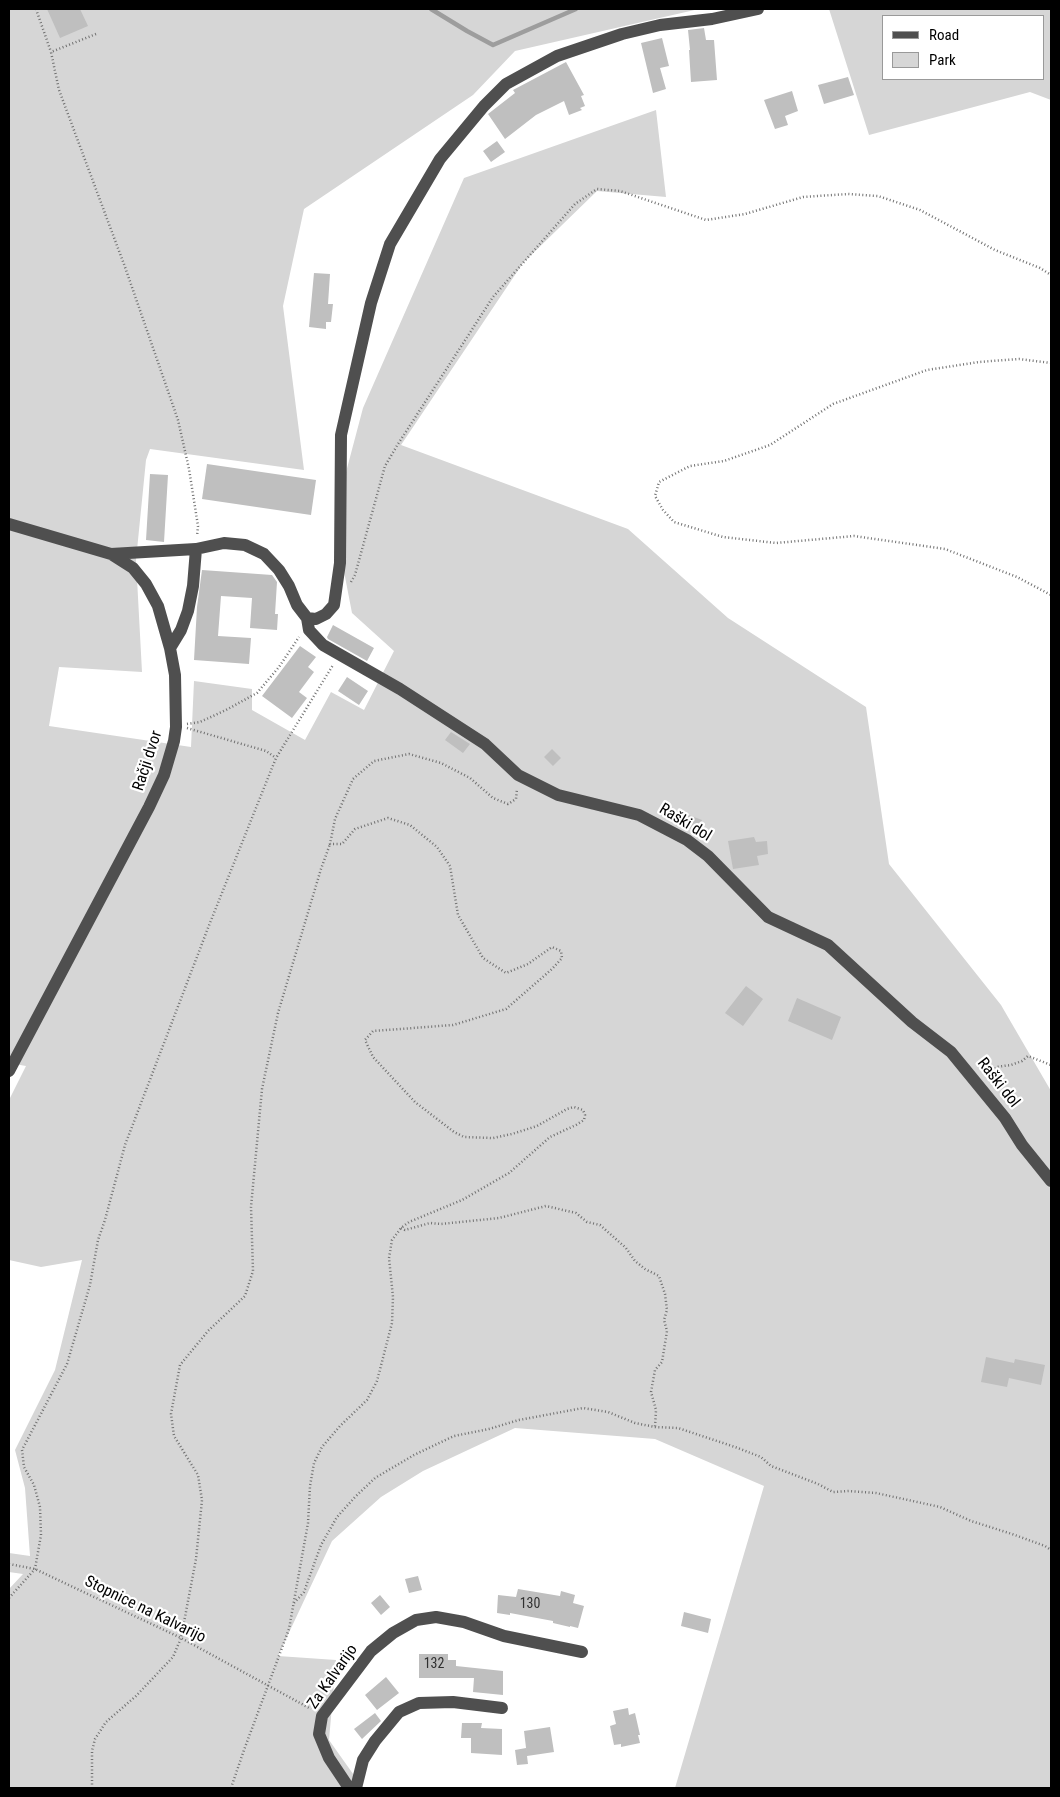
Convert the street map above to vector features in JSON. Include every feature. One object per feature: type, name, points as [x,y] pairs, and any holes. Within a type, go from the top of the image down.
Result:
[{"type":"street","points":[[308,624],[326,614],[334,605],[340,563],[341,435],[371,303],[390,244],[440,159],[484,106],[506,84],[557,56],[622,34],[660,25],[712,19],[758,9]]},
{"type":"street","name":"Račji dvor","points":[[9,524],[111,554],[133,568],[146,584],[158,606],[170,648],[174,675],[176,727],[164,775],[150,807],[9,1071]]},
{"type":"street","name":"Raški dol","points":[[111,554],[196,549],[224,543],[245,545],[264,554],[280,570],[297,605],[323,645],[400,689],[485,744],[518,775],[558,794],[639,815],[686,840],[708,856],[768,917],[828,945],[912,1022],[951,1052],[1005,1118],[1022,1145],[1051,1181]]},
{"type":"street","points":[[170,648],[188,611],[193,586],[196,549]]},
{"type":"street","name":"Za Kalvarijo","points":[[349,1788],[329,1758],[319,1734],[322,1716],[371,1651],[394,1633],[416,1620],[436,1617],[464,1622],[504,1636],[582,1652]]},
{"type":"street","points":[[356,1788],[363,1760],[375,1741],[399,1712],[419,1703],[453,1702],[502,1708]]},
{"type":"path","points":[[36,9],[51,52],[59,90],[125,267],[178,420],[189,469],[198,526],[196,549]]},
{"type":"path","points":[[51,52],[96,34]]},
{"type":"path","points":[[348,588],[355,574],[385,466],[399,443],[493,297],[575,204],[598,189],[620,191],[706,220],[745,214],[803,197],[848,194],[878,196],[920,210],[995,250],[1040,268],[1051,275]]},
{"type":"path","points":[[1051,363],[1019,359],[979,362],[927,370],[833,404],[770,445],[724,461],[690,466],[659,482],[655,496],[663,510],[674,522],[723,536],[776,543],[854,536],[945,549],[1017,577],[1051,595]]},
{"type":"path","points":[[176,727],[200,722],[257,693],[279,667],[308,624]]},
{"type":"path","points":[[9,1598],[35,1569],[40,1535],[40,1507],[34,1485],[24,1466],[22,1450],[67,1364],[90,1285],[98,1240],[125,1145],[208,928],[276,758],[339,655]]},
{"type":"path","points":[[176,727],[193,728],[216,735],[266,751],[276,758]]},
{"type":"path","points":[[92,1788],[92,1751],[95,1740],[106,1722],[136,1696],[173,1657],[181,1638],[196,1559],[202,1500],[198,1475],[174,1436],[171,1414],[180,1365],[208,1331],[245,1296],[253,1270],[251,1208],[262,1089],[278,1013],[330,844],[335,819],[354,779],[374,761],[408,754],[442,763],[470,778],[493,798],[508,804],[516,799],[518,775]]},
{"type":"path","points":[[231,1788],[290,1628],[308,1523],[314,1463],[322,1447],[340,1426],[367,1400],[377,1381],[392,1324],[393,1297],[389,1258],[392,1240],[401,1228],[409,1222],[462,1200],[509,1173],[550,1137],[584,1120],[585,1115],[583,1110],[574,1107],[566,1109],[537,1126],[512,1134],[493,1138],[464,1137],[454,1132],[415,1102],[373,1057],[366,1040],[373,1031],[453,1025],[506,1009],[552,969],[562,958],[561,951],[552,947],[528,964],[506,973],[484,958],[458,915],[450,866],[437,847],[410,825],[388,818],[356,829],[342,844],[330,844]]},
{"type":"path","points":[[984,1091],[993,1079],[996,1067],[1011,1065],[1022,1061],[1028,1056],[1051,1065]]},
{"type":"path","points":[[401,1228],[405,1230],[430,1224],[499,1218],[546,1206],[576,1213],[587,1222],[600,1225],[607,1230],[626,1248],[635,1261],[659,1276],[665,1294],[667,1310],[664,1320],[667,1331],[662,1362],[655,1370],[651,1392],[656,1410],[654,1427]]},
{"type":"path","points":[[293,1604],[304,1592],[325,1538],[337,1517],[375,1478],[414,1455],[454,1436],[489,1429],[519,1420],[583,1408],[608,1412],[635,1423],[654,1427],[678,1428],[744,1450],[761,1457],[772,1466],[833,1492],[876,1493],[940,1507],[971,1521],[1045,1546],[1051,1550]]},
{"type":"path","name":"Stopnice na Kalvarijo","points":[[9,1564],[35,1569],[181,1638],[322,1716]]},
{"type":"green space","points":[[9,9],[699,9],[515,51],[473,95],[304,209],[283,306],[304,470],[150,449],[146,460],[136,560],[142,672],[59,667],[49,726],[191,747],[194,681],[252,689],[252,710],[305,740],[331,692],[364,710],[394,651],[352,613],[341,556],[345,476],[363,408],[464,178],[656,110],[666,197],[597,191],[523,263],[401,445],[628,529],[728,618],[866,707],[889,864],[1001,1005],[1051,1091],[1051,1788],[675,1788],[764,1486],[655,1439],[515,1428],[423,1471],[381,1497],[332,1541],[278,1656],[336,1660],[329,1740],[363,1788],[9,1788],[9,1589],[23,1574],[9,1572],[9,1553],[30,1556],[25,1488],[15,1450],[55,1370],[82,1260],[41,1267],[9,1260],[9,1100],[26,1066],[9,1063]]},
{"type":"green space","points":[[829,9],[1051,9],[1051,100],[1030,92],[869,135]]},
{"type":"building","points":[[47,9],[80,9],[88,26],[60,38]]},
{"type":"building","points":[[704,28],[706,40],[714,40],[717,80],[691,82],[688,30]]},
{"type":"building","points":[[662,38],[669,66],[660,68],[666,89],[653,93],[641,43]]},
{"type":"building","points":[[566,62],[584,95],[581,96],[585,106],[580,108],[582,110],[569,115],[564,101],[536,115],[505,139],[488,114],[515,93],[513,90]]},
{"type":"building","points":[[848,77],[854,95],[824,104],[818,85]]},
{"type":"building","points":[[792,91],[798,111],[785,116],[788,125],[775,129],[764,100]]},
{"type":"building","points":[[497,141],[505,152],[491,162],[483,151]]},
{"type":"building","points":[[314,273],[330,274],[328,304],[333,304],[331,322],[326,322],[326,329],[309,327]]},
{"type":"building","points":[[207,464],[316,480],[311,515],[202,499]]},
{"type":"building","points":[[150,474],[168,475],[164,542],[146,540]]},
{"type":"building","points":[[202,570],[272,575],[277,582],[275,614],[278,614],[277,630],[250,628],[252,598],[221,596],[218,636],[251,638],[249,664],[194,660],[197,607]]},
{"type":"building","points":[[333,625],[374,648],[367,661],[328,639],[327,637]]},
{"type":"building","points":[[300,646],[316,657],[308,667],[314,672],[299,692],[307,698],[292,718],[262,696]]},
{"type":"building","points":[[347,677],[368,691],[359,705],[338,691]]},
{"type":"building","points":[[451,732],[470,744],[463,753],[445,740]]},
{"type":"building","points":[[552,749],[561,758],[553,766],[544,757]]},
{"type":"building","points":[[686,814],[702,820],[698,832],[682,826]]},
{"type":"building","points":[[754,837],[756,842],[767,841],[768,854],[757,856],[759,865],[733,869],[728,841]]},
{"type":"building","points":[[746,986],[763,999],[743,1026],[725,1013]]},
{"type":"building","points":[[797,998],[841,1017],[832,1040],[788,1021]]},
{"type":"building","points":[[986,1357],[1014,1363],[1015,1359],[1045,1365],[1041,1385],[1009,1378],[1007,1387],[981,1382]]},
{"type":"building","points":[[418,1576],[422,1590],[409,1593],[405,1579]]},
{"type":"building","points":[[518,1589],[560,1596],[561,1591],[575,1595],[573,1603],[584,1606],[578,1628],[510,1613],[510,1615],[497,1613],[498,1595],[516,1597]]},
{"type":"building","points":[[380,1595],[390,1607],[381,1615],[371,1603]]},
{"type":"building","points":[[684,1612],[711,1619],[708,1633],[681,1626]]},
{"type":"building","points":[[419,1654],[448,1654],[448,1660],[456,1660],[456,1666],[503,1671],[503,1695],[473,1692],[474,1678],[419,1678]]},
{"type":"building","points":[[386,1677],[399,1693],[377,1710],[365,1695]]},
{"type":"building","points":[[628,1708],[629,1715],[635,1713],[640,1743],[621,1747],[621,1744],[614,1745],[610,1726],[616,1724],[613,1711]]},
{"type":"building","points":[[375,1713],[381,1721],[362,1739],[354,1729]]},
{"type":"building","points":[[462,1723],[482,1723],[481,1728],[502,1729],[502,1755],[471,1753],[471,1738],[461,1738]]},
{"type":"building","points":[[550,1727],[554,1752],[527,1756],[524,1731]]},
{"type":"building","points":[[526,1748],[528,1764],[517,1765],[515,1750]]},
{"type":"waterway","points":[[431,9],[493,45],[576,9]]}]
